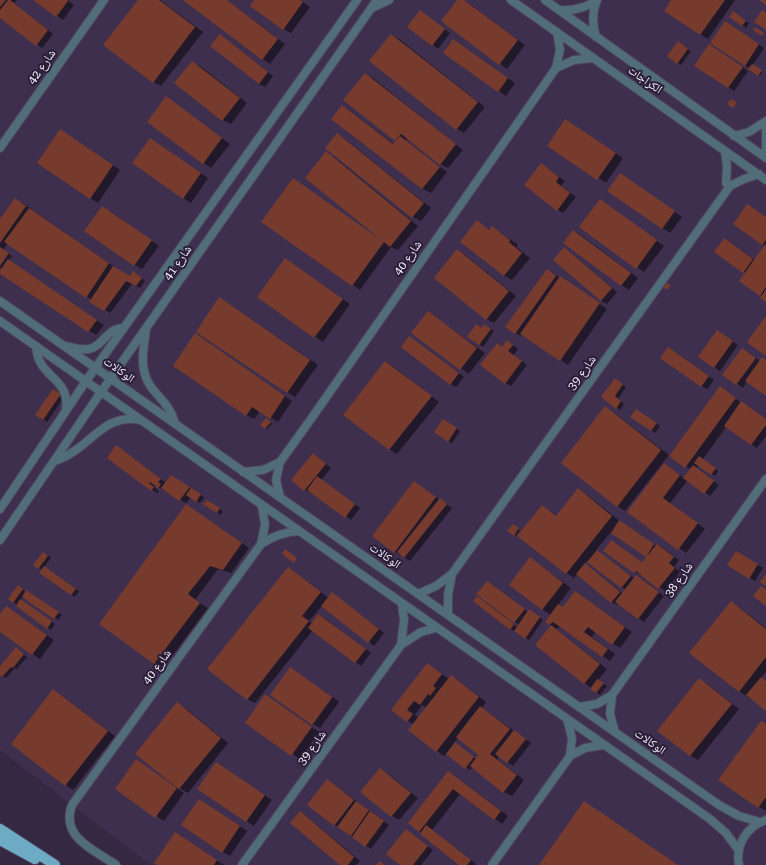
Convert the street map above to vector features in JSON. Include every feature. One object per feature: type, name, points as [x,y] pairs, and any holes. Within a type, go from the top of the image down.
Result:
[{"type":"main road","points":[[0,829],[55,865]]},
{"type":"main road","points":[[0,840],[47,865]]},
{"type":"street","name":"شارع 42","points":[[0,148],[104,0]]},
{"type":"street","name":"شارع 41","points":[[0,509],[95,368],[357,0]]},
{"type":"street","name":"شارع 41","points":[[0,540],[377,0]]},
{"type":"street","points":[[372,8],[389,0]]},
{"type":"street","name":"الكراجات","points":[[511,0],[766,180]]},
{"type":"street","name":"الكراجات","points":[[545,0],[766,158]]},
{"type":"street","points":[[560,10],[570,11],[579,9],[588,6],[597,0]]},
{"type":"street","points":[[596,36],[593,19],[597,0]]},
{"type":"street","name":"شارع 40","points":[[280,497],[276,480],[280,462],[556,68],[560,50],[557,32]]},
{"type":"street","points":[[556,68],[574,60],[593,58]]},
{"type":"street","points":[[734,136],[749,132],[766,121]]},
{"type":"street","points":[[766,128],[766,150]]},
{"type":"street","points":[[725,151],[727,167],[726,183],[730,186]]},
{"type":"street","name":"شارع 39","points":[[418,594],[436,586],[452,574],[730,186],[759,174]]},
{"type":"street","name":"الوكالات","points":[[0,301],[719,805],[738,816],[763,821]]},
{"type":"street","points":[[0,321],[718,826],[739,851]]},
{"type":"street","points":[[64,346],[83,349],[91,348],[114,330],[124,328]]},
{"type":"street","points":[[146,330],[142,361],[145,375],[152,388],[168,406],[174,423]]},
{"type":"street","points":[[36,346],[38,360],[41,366],[61,385],[65,391],[67,397],[66,410]]},
{"type":"street","points":[[54,462],[72,453],[106,426],[128,419],[141,420]]},
{"type":"street","points":[[243,472],[263,470],[280,462]]},
{"type":"street","name":"شارع 38","points":[[579,707],[597,704],[612,695],[766,479]]},
{"type":"street","name":"شارع 40","points":[[116,865],[80,840],[74,834],[70,827],[69,820],[72,805],[261,544],[265,525],[262,506]]},
{"type":"street","name":"شارع 40","points":[[261,544],[282,533],[298,531]]},
{"type":"street","name":"شارع 39","points":[[448,615],[448,595],[452,574]]},
{"type":"street","name":"شارع 39","points":[[401,645],[404,628],[402,604]]},
{"type":"street","name":"شارع 39","points":[[242,865],[401,645],[421,632],[436,628]]},
{"type":"street","points":[[612,695],[610,714],[615,732]]},
{"type":"street","points":[[567,720],[572,738],[570,756]]},
{"type":"street","points":[[492,865],[570,756],[585,748],[603,744]]},
{"type":"street","points":[[739,865],[739,851],[742,839],[750,829],[763,821]]},
{"type":"shaded area","points":[[0,0],[766,0],[766,865],[151,865],[0,750]]},
{"type":"building","points":[[0,0],[6,0],[0,7]]},
{"type":"building","points":[[8,0],[48,30],[36,46],[0,18],[0,10]]},
{"type":"building","points":[[33,0],[67,0],[68,1],[56,17]]},
{"type":"building","points":[[138,0],[159,0],[195,27],[153,83],[103,45]]},
{"type":"building","points":[[183,0],[227,0],[278,39],[262,60]]},
{"type":"building","points":[[254,0],[300,0],[303,2],[283,30],[250,6]]},
{"type":"building","points":[[457,0],[464,0],[518,40],[499,65],[441,21]]},
{"type":"building","points":[[671,0],[725,0],[700,35],[664,11]]},
{"type":"building","points":[[759,0],[766,0],[766,5]]},
{"type":"building","points":[[420,10],[445,29],[432,46],[407,27]]},
{"type":"building","points":[[762,10],[766,13],[766,30],[754,22]]},
{"type":"building","points":[[733,11],[746,21],[742,26],[729,17]]},
{"type":"building","points":[[725,21],[759,44],[745,66],[710,43]]},
{"type":"building","points":[[755,27],[764,33],[762,36],[753,30]]},
{"type":"building","points":[[220,34],[268,72],[259,84],[210,46]]},
{"type":"building","points":[[391,34],[478,102],[456,130],[369,61]]},
{"type":"building","points":[[453,39],[508,78],[498,92],[443,53]]},
{"type":"building","points":[[678,41],[688,49],[677,64],[667,56]]},
{"type":"building","points":[[709,44],[743,67],[728,88],[694,66]]},
{"type":"building","points":[[192,61],[240,98],[222,121],[174,83]]},
{"type":"building","points":[[752,64],[762,70],[758,76],[748,69]]},
{"type":"building","points":[[365,73],[456,144],[440,165],[401,134],[395,141],[343,100]]},
{"type":"building","points":[[166,96],[222,138],[203,164],[147,122]]},
{"type":"building","points":[[731,99],[737,102],[733,108],[727,104]]},
{"type":"building","points":[[342,105],[393,144],[400,136],[440,167],[422,189],[331,119]]},
{"type":"building","points":[[565,119],[616,153],[597,180],[547,146]]},
{"type":"building","points":[[60,129],[113,165],[90,199],[37,163]]},
{"type":"building","points":[[337,133],[424,203],[412,218],[325,148]]},
{"type":"building","points":[[150,138],[201,173],[183,199],[132,163]]},
{"type":"building","points":[[326,151],[411,221],[390,247],[305,178]]},
{"type":"building","points":[[541,163],[559,177],[556,182],[570,193],[557,211],[524,185]]},
{"type":"building","points":[[620,173],[675,211],[662,229],[607,191]]},
{"type":"building","points":[[293,178],[384,242],[352,286],[261,222]]},
{"type":"building","points":[[15,198],[26,206],[0,243],[0,219]]},
{"type":"building","points":[[600,199],[657,240],[636,269],[579,227]]},
{"type":"building","points":[[747,204],[766,217],[766,240],[762,245],[733,224]]},
{"type":"building","points":[[102,206],[152,240],[134,266],[84,231]]},
{"type":"building","points":[[29,208],[109,263],[86,298],[4,242]]},
{"type":"building","points":[[477,220],[489,230],[492,226],[510,240],[509,242],[522,253],[504,276],[460,242]]},
{"type":"building","points":[[573,230],[631,273],[621,286],[563,243]]},
{"type":"building","points":[[724,238],[753,259],[743,273],[714,252]]},
{"type":"building","points":[[766,243],[766,287],[760,296],[739,281]]},
{"type":"building","points":[[0,247],[9,253],[0,266]]},
{"type":"building","points":[[564,247],[612,288],[601,301],[553,260]]},
{"type":"building","points":[[457,249],[509,291],[486,320],[434,278]]},
{"type":"building","points":[[285,258],[343,299],[314,338],[257,297]]},
{"type":"building","points":[[8,259],[97,320],[88,332],[0,274],[0,271]]},
{"type":"building","points":[[113,266],[130,276],[133,271],[142,278],[136,286],[126,281],[104,311],[89,302]]},
{"type":"building","points":[[547,269],[556,276],[515,334],[505,327]]},
{"type":"building","points":[[560,276],[600,303],[560,361],[520,334]]},
{"type":"building","points":[[665,282],[671,285],[667,290],[663,287]]},
{"type":"building","points":[[766,289],[766,302],[760,298]]},
{"type":"building","points":[[219,297],[310,360],[287,393],[196,332]]},
{"type":"building","points":[[428,311],[477,348],[460,370],[411,333]]},
{"type":"building","points":[[766,316],[766,326],[752,346],[747,342]]},
{"type":"building","points":[[476,324],[482,328],[484,324],[491,329],[479,345],[467,337]]},
{"type":"building","points":[[766,327],[766,356],[752,346]]},
{"type":"building","points":[[717,330],[733,341],[714,368],[698,357]]},
{"type":"building","points":[[195,333],[285,396],[270,419],[252,407],[246,416],[173,366]]},
{"type":"building","points":[[409,336],[459,373],[450,385],[401,347]]},
{"type":"building","points":[[507,340],[513,345],[508,351],[522,361],[505,384],[480,365],[497,343],[502,347]]},
{"type":"building","points":[[668,347],[709,376],[701,387],[660,358]]},
{"type":"building","points":[[742,348],[756,358],[736,385],[722,375]]},
{"type":"building","points":[[762,357],[766,360],[766,396],[745,381]]},
{"type":"building","points":[[385,361],[432,396],[389,450],[343,415]]},
{"type":"building","points":[[615,378],[623,384],[615,396],[621,401],[616,409],[601,397]]},
{"type":"building","points":[[720,386],[736,398],[685,468],[669,456]]},
{"type":"building","points":[[53,389],[61,394],[43,420],[35,415]]},
{"type":"building","points":[[741,401],[766,419],[766,425],[751,445],[724,426]]},
{"type":"building","points":[[605,406],[661,450],[617,507],[561,463]]},
{"type":"building","points":[[636,409],[657,423],[651,431],[630,417]]},
{"type":"building","points":[[266,418],[271,422],[265,429],[260,425]]},
{"type":"building","points":[[443,419],[457,428],[448,442],[434,432]]},
{"type":"building","points":[[116,445],[161,479],[158,482],[161,484],[158,488],[150,482],[149,483],[154,487],[151,491],[107,458]]},
{"type":"building","points":[[313,453],[326,464],[304,491],[291,480]]},
{"type":"building","points":[[699,456],[716,468],[711,475],[694,463]]},
{"type":"building","points":[[664,463],[680,475],[663,498],[698,523],[678,550],[627,512]]},
{"type":"building","points":[[693,465],[714,481],[704,494],[683,478]]},
{"type":"building","points":[[171,475],[190,487],[179,501],[161,488]]},
{"type":"building","points":[[317,476],[355,504],[345,518],[307,490]]},
{"type":"building","points":[[414,481],[436,497],[394,553],[372,536]]},
{"type":"building","points":[[191,488],[201,494],[196,502],[186,495]]},
{"type":"building","points":[[578,488],[612,516],[566,574],[517,536],[542,505],[556,516]]},
{"type":"building","points":[[440,498],[447,504],[404,558],[397,552]]},
{"type":"building","points":[[207,500],[220,508],[217,513],[201,503],[205,503]]},
{"type":"building","points":[[186,504],[242,543],[223,570],[210,566],[188,594],[200,603],[154,664],[99,624]]},
{"type":"building","points":[[619,520],[654,544],[646,557],[611,533]]},
{"type":"building","points":[[513,524],[519,528],[514,536],[507,531]]},
{"type":"building","points":[[611,540],[642,562],[657,544],[674,557],[669,563],[675,568],[658,589],[636,571],[634,573],[603,551]]},
{"type":"building","points":[[285,549],[297,558],[294,563],[282,554]]},
{"type":"building","points":[[597,550],[631,576],[621,588],[587,562]]},
{"type":"building","points":[[736,551],[758,564],[749,579],[727,565]]},
{"type":"building","points":[[43,552],[48,556],[38,569],[33,565]]},
{"type":"building","points":[[530,557],[563,583],[542,610],[509,585]]},
{"type":"building","points":[[585,563],[620,592],[611,603],[576,574]]},
{"type":"building","points":[[44,566],[76,589],[71,595],[39,573]]},
{"type":"building","points":[[288,567],[321,592],[302,616],[309,621],[247,700],[207,669]]},
{"type":"building","points":[[766,574],[766,586],[760,582]]},
{"type":"building","points":[[636,575],[659,592],[638,619],[615,602]]},
{"type":"building","points":[[487,581],[525,609],[514,623],[476,594]]},
{"type":"building","points":[[18,585],[23,589],[13,603],[8,599]]},
{"type":"building","points":[[761,586],[766,590],[766,606],[753,596]]},
{"type":"building","points":[[26,590],[59,612],[54,619],[22,597]]},
{"type":"building","points":[[575,591],[625,627],[612,645],[588,627],[584,632],[608,649],[602,657],[553,622],[549,625],[545,622],[558,604],[563,607]]},
{"type":"building","points":[[332,592],[379,629],[368,643],[321,606]]},
{"type":"building","points":[[477,596],[514,624],[510,630],[473,601]]},
{"type":"building","points":[[20,599],[52,621],[47,629],[16,606]]},
{"type":"building","points":[[731,601],[766,629],[766,657],[739,692],[689,653]]},
{"type":"building","points":[[6,606],[47,635],[32,655],[0,632],[0,614]]},
{"type":"building","points":[[529,609],[540,617],[525,639],[514,631]]},
{"type":"building","points":[[318,614],[366,649],[355,663],[308,628]]},
{"type":"building","points":[[551,625],[600,664],[584,684],[535,645]]},
{"type":"building","points":[[16,647],[24,654],[13,668],[11,667],[2,677],[0,675],[0,666]]},
{"type":"building","points":[[427,663],[442,674],[433,686],[436,688],[430,696],[428,694],[420,705],[414,701],[407,710],[413,714],[407,722],[391,710]]},
{"type":"building","points":[[290,667],[332,697],[312,725],[270,695]]},
{"type":"building","points":[[451,675],[479,697],[436,752],[408,730]]},
{"type":"building","points":[[761,677],[766,681],[766,711],[746,695]]},
{"type":"building","points":[[699,678],[732,704],[690,756],[657,731]]},
{"type":"building","points":[[597,679],[604,683],[596,693],[590,689]]},
{"type":"building","points":[[53,689],[108,731],[65,786],[11,744]]},
{"type":"building","points":[[265,694],[312,727],[291,756],[245,723]]},
{"type":"building","points":[[177,702],[221,738],[179,789],[135,754]]},
{"type":"building","points":[[480,706],[510,729],[490,754],[517,775],[503,793],[470,766],[478,755],[456,737]]},
{"type":"building","points":[[761,721],[766,724],[766,797],[758,808],[718,780]]},
{"type":"building","points":[[514,730],[526,739],[507,763],[495,754]]},
{"type":"building","points":[[455,742],[474,757],[465,769],[446,754]]},
{"type":"building","points":[[136,759],[177,788],[155,818],[115,789]]},
{"type":"building","points":[[216,762],[265,795],[246,822],[197,789]]},
{"type":"building","points":[[380,768],[411,793],[391,817],[360,792]]},
{"type":"building","points":[[448,771],[501,811],[494,820],[453,789],[419,832],[408,823]]},
{"type":"building","points":[[327,779],[354,800],[334,826],[307,805]]},
{"type":"building","points":[[199,799],[240,826],[222,853],[181,825]]},
{"type":"building","points":[[356,801],[369,810],[351,836],[337,827]]},
{"type":"building","points":[[584,801],[678,865],[539,865]]},
{"type":"building","points":[[300,811],[354,857],[348,865],[340,865],[290,823]]},
{"type":"building","points":[[370,811],[384,821],[365,847],[352,837]]},
{"type":"building","points":[[426,825],[471,860],[467,865],[459,865],[420,834]]},
{"type":"building","points":[[406,829],[428,846],[413,865],[400,865],[386,854]]},
{"type":"building","points":[[175,832],[217,860],[214,865],[157,865],[154,863]]},
{"type":"building","points":[[380,861],[384,865],[376,865]]}]
